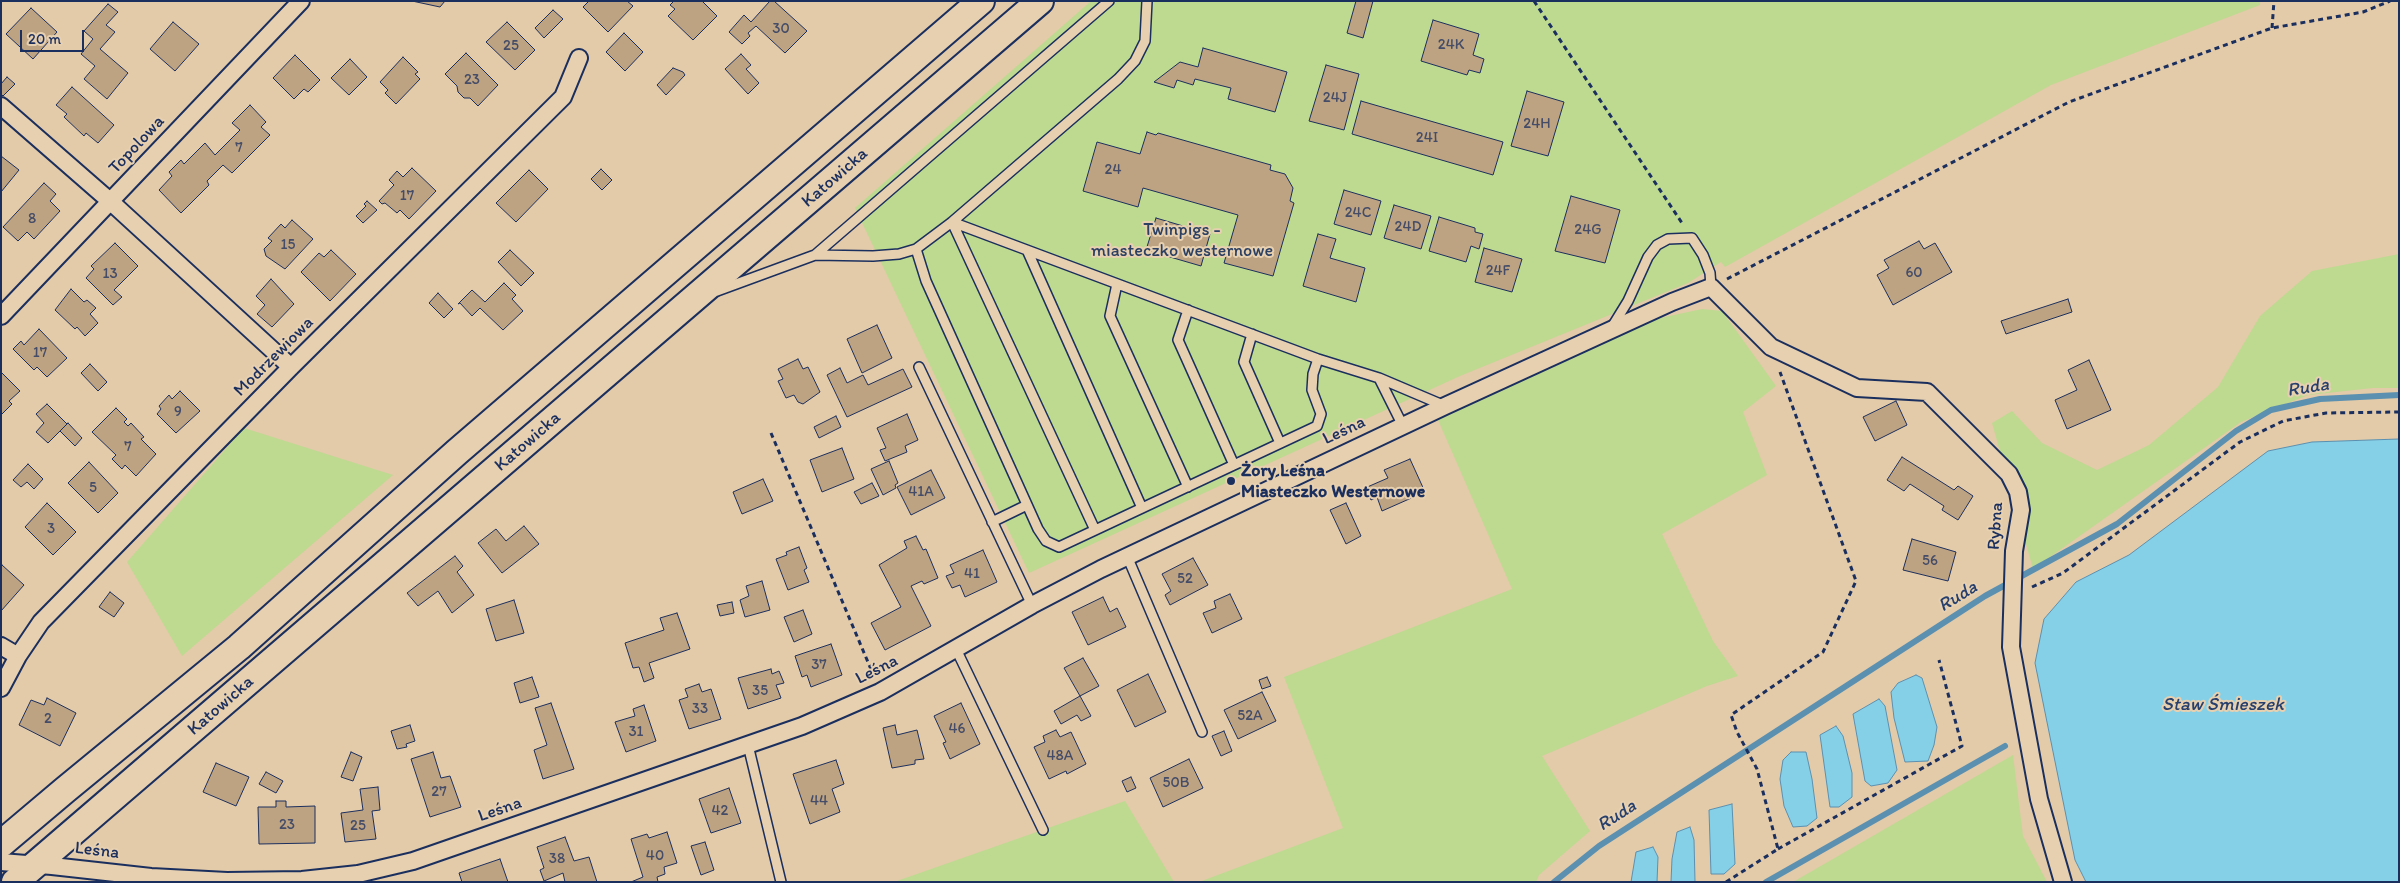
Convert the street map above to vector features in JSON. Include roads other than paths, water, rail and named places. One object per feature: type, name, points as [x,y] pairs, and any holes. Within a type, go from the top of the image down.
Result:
[{"type":"main road","name":"Katowicka","points":[[1,844],[239,647],[457,452],[981,1]]},
{"type":"main road","name":"Katowicka","points":[[15,882],[1040,1]]},
{"type":"street","name":"Topolowa","points":[[1,316],[301,1]]},
{"type":"street","name":"Modrzewiowa","points":[[1,688],[18,656],[41,622],[291,367],[563,97],[579,58]]},
{"type":"street","points":[[1,106],[111,202],[291,367]]},
{"type":"street","name":"Leśna","points":[[1,862],[161,878],[272,881],[358,874],[413,861],[802,726],[880,692],[1032,605],[1127,556],[1445,406],[1672,302],[1711,287]]},
{"type":"street","name":"Rybna","points":[[1711,287],[1771,347],[1857,388],[1927,392],[2009,474],[2018,492],[2021,510],[2014,551],[2011,597],[2011,647],[2039,799],[2064,882]]},
{"type":"street","points":[[1,646],[18,656]]},
{"type":"lane","points":[[815,255],[1109,1]]},
{"type":"lane","points":[[690,303],[743,280],[815,255],[873,256],[899,254],[916,249],[952,222],[1118,80],[1135,61],[1145,41],[1147,1]]},
{"type":"lane","points":[[952,222],[1318,359],[1379,378],[1445,406]]},
{"type":"lane","points":[[952,222],[1095,530]]},
{"type":"lane","points":[[1609,331],[1628,301],[1648,257],[1657,245],[1668,239],[1692,238],[1703,255],[1710,273],[1711,287]]},
{"type":"lane","points":[[916,249],[926,281],[1027,505],[1046,541],[1059,547],[1317,426],[1321,414],[1312,390],[1313,374],[1318,359]]},
{"type":"lane","points":[[1027,250],[1142,508]]},
{"type":"lane","points":[[1117,284],[1110,316],[1188,487]]},
{"type":"lane","points":[[1188,310],[1178,340],[1234,465]]},
{"type":"lane","points":[[1252,334],[1244,362],[1280,443]]},
{"type":"lane","points":[[918,367],[1032,605]]},
{"type":"lane","points":[[1379,378],[1403,426]]},
{"type":"lane","points":[[992,522],[1027,505]]},
{"type":"lane","points":[[1127,556],[1202,732]]},
{"type":"lane","points":[[956,650],[1044,830]]},
{"type":"lane","points":[[748,745],[781,882]]},
{"type":"water","name":"Staw Śmieszek","points":[[2399,439],[2399,882],[2086,882],[2075,860],[2035,663],[2044,619],[2076,582],[2129,555],[2268,451],[2312,442]]},
{"type":"water","points":[[1916,675],[1922,678],[1937,727],[1934,745],[1928,761],[1905,762],[1894,718],[1891,692],[1898,683]]},
{"type":"water","points":[[1879,699],[1885,706],[1897,770],[1888,783],[1871,786],[1865,781],[1853,714]]},
{"type":"water","points":[[1836,726],[1843,736],[1852,773],[1852,797],[1839,807],[1830,807],[1820,735]]},
{"type":"water","points":[[1791,752],[1806,752],[1812,779],[1817,818],[1807,826],[1793,827],[1784,806],[1780,779],[1783,760]]},
{"type":"water","points":[[1732,804],[1735,864],[1724,874],[1711,874],[1709,810]]},
{"type":"water","points":[[1690,827],[1694,840],[1695,882],[1671,882],[1672,859],[1677,832]]},
{"type":"water","points":[[1653,847],[1658,857],[1657,882],[1631,882],[1636,852]]},
{"type":"waterway","name":"Ruda","points":[[1554,882],[1599,846],[1985,596],[2117,524],[2236,431],[2271,410],[2320,399],[2399,395]]},
{"type":"waterway","points":[[1766,882],[2005,746]]},
{"type":"place","name":"Żory Leśna Miasteczko Westernowe","points":[[1231,481]]},
{"type":"park label","name":"Twinpigs - miasteczko westernowe","points":[[1182,240]]}]
